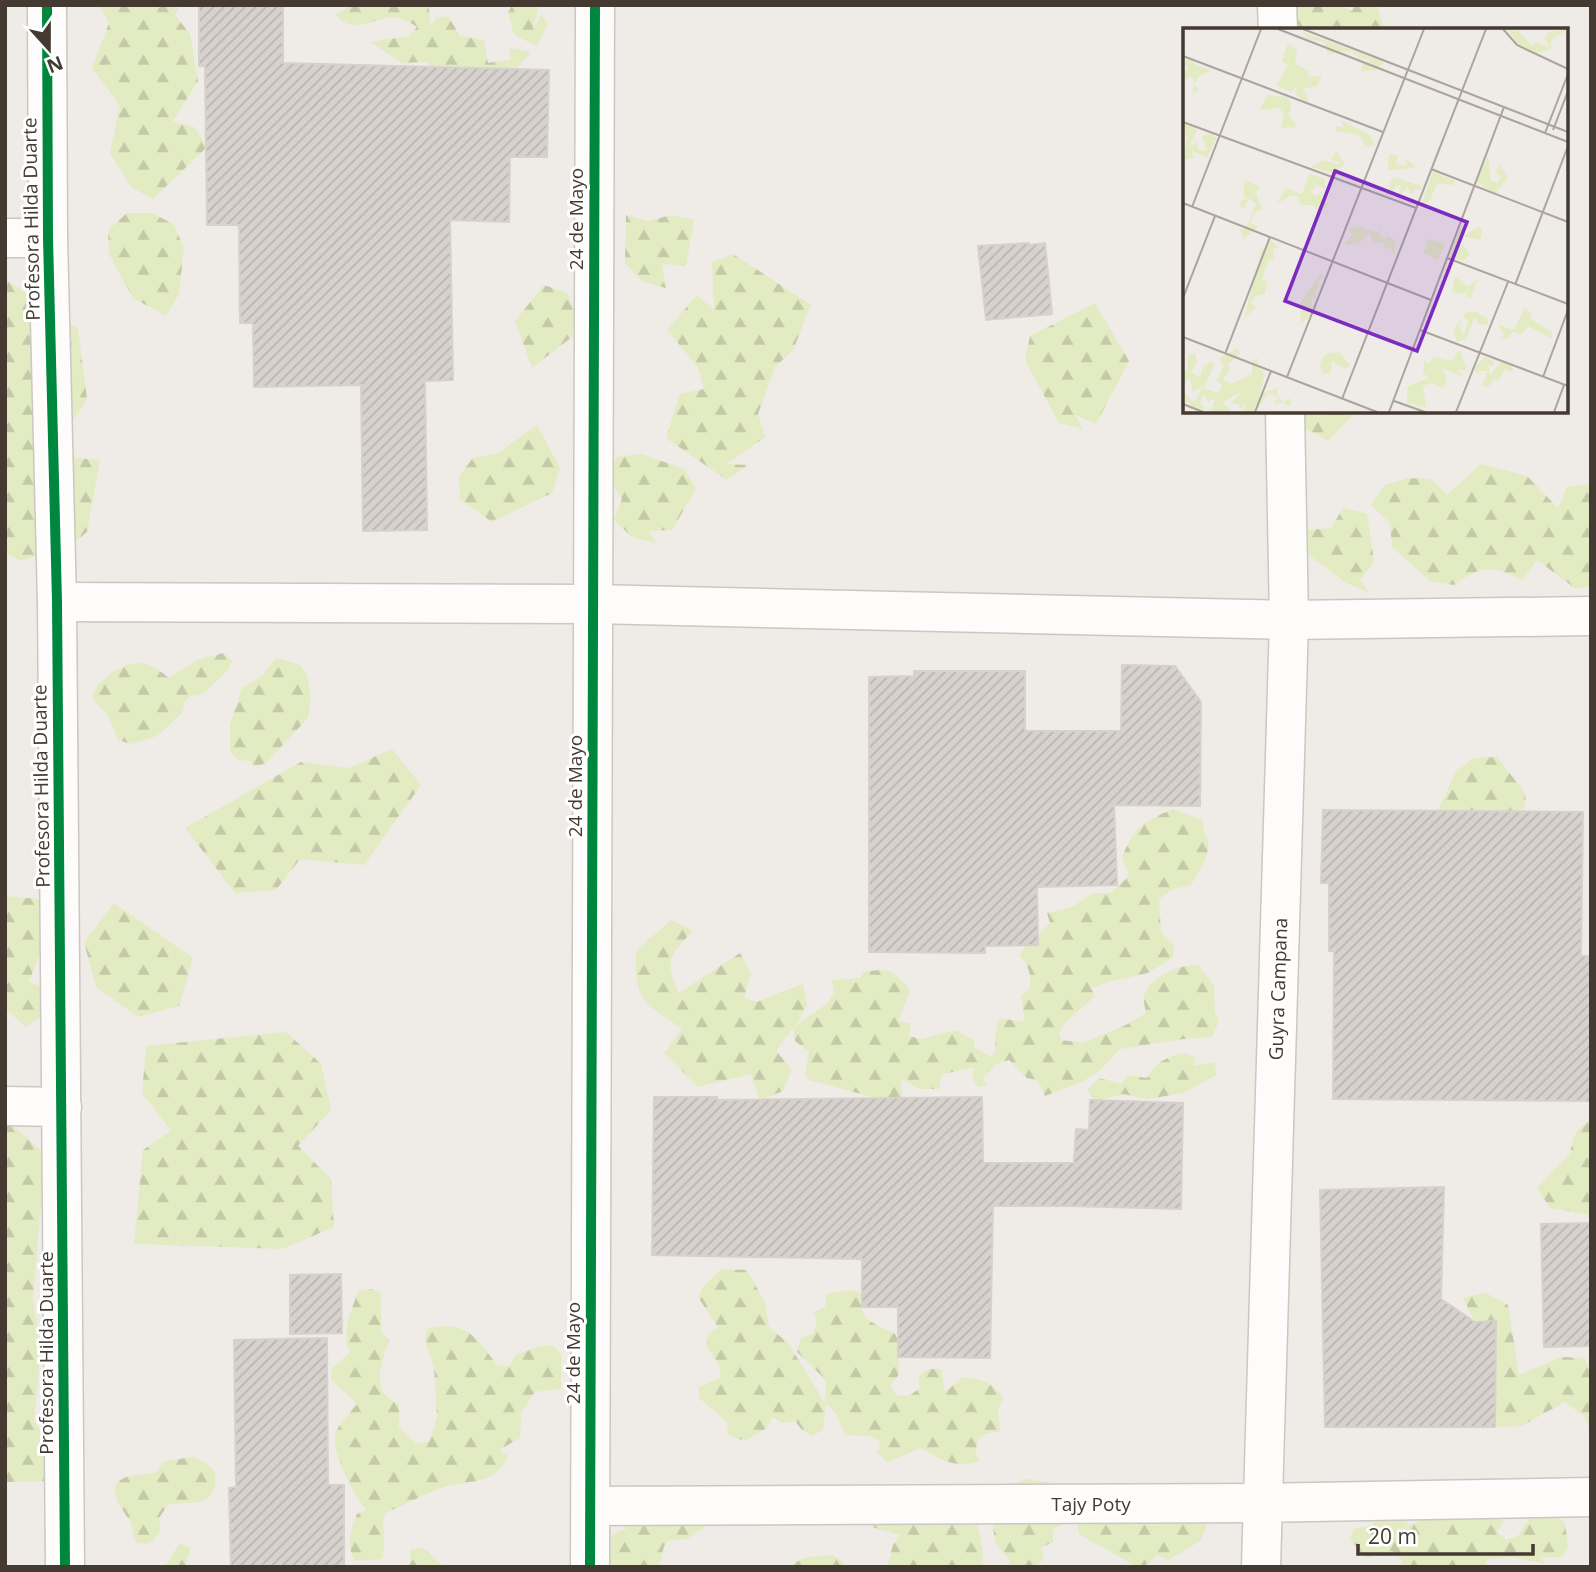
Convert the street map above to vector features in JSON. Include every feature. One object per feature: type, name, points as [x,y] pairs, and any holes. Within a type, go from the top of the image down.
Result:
[{"type":"street","name":"Profesora Hilda Duarte","points":[[47,5],[48,238],[57,602],[65,1567]]},
{"type":"street","name":"24 de Mayo","points":[[590,1567],[595,5]]},
{"type":"street","points":[[1277,5],[1278,28]]},
{"type":"street","points":[[5,238],[48,238]]},
{"type":"street","name":"Guyra Campana","points":[[1261,1567],[1289,620],[1285,413]]},
{"type":"street","points":[[57,602],[593,604],[1289,620],[1591,616]]},
{"type":"street","points":[[5,1106],[62,1107]]},
{"type":"street","name":"Tajy Poty","points":[[591,1506],[1263,1503],[1591,1497]]},
{"type":"green space","points":[[99,5],[180,5],[175,15],[190,34],[198,81],[172,122],[194,127],[207,147],[153,199],[131,187],[110,153],[120,106],[92,68],[109,23]]},
{"type":"green space","points":[[352,5],[429,5],[430,26],[436,18],[448,16],[460,36],[484,40],[488,63],[511,59],[509,48],[531,52],[506,80],[434,86],[427,62],[402,63],[371,42],[409,36],[417,27],[393,18],[354,25],[335,15]]},
{"type":"green space","points":[[512,5],[539,5],[532,32],[541,15],[548,24],[537,46],[514,35],[508,13]]},
{"type":"green space","points":[[1340,5],[1352,11],[1355,5],[1377,5],[1383,28],[1298,28],[1299,25],[1288,7]]},
{"type":"green space","points":[[127,213],[152,213],[173,224],[184,247],[179,294],[166,316],[133,298],[109,254],[108,230]]},
{"type":"green space","points":[[626,215],[649,221],[671,215],[694,220],[686,266],[662,264],[666,288],[642,281],[625,263]]},
{"type":"green space","points":[[733,254],[811,305],[793,350],[775,367],[758,414],[765,437],[727,464],[748,465],[727,480],[666,438],[680,394],[704,389],[698,367],[667,330],[697,295],[714,310],[712,262]]},
{"type":"green space","points":[[5,279],[78,329],[87,399],[60,441],[76,458],[100,460],[87,532],[67,548],[19,561],[5,551]]},
{"type":"green space","points":[[544,285],[567,293],[576,315],[572,337],[532,368],[515,321]]},
{"type":"green space","points":[[1095,303],[1129,361],[1096,424],[1075,415],[1083,429],[1059,423],[1025,360],[1030,336]]},
{"type":"green space","points":[[1281,413],[1355,413],[1328,441]]},
{"type":"green space","points":[[537,425],[560,468],[552,493],[492,522],[460,499],[459,476],[473,458],[498,453]]},
{"type":"green space","points":[[642,454],[684,469],[696,489],[672,530],[648,531],[657,543],[632,537],[614,520],[622,499],[609,479],[616,457]]},
{"type":"green space","points":[[1481,464],[1527,476],[1558,508],[1567,487],[1591,484],[1591,586],[1576,589],[1537,560],[1522,580],[1487,569],[1472,573],[1454,585],[1430,581],[1392,547],[1390,523],[1371,505],[1385,485],[1408,478],[1431,479],[1447,495]]},
{"type":"green space","points":[[1343,508],[1367,514],[1374,561],[1360,580],[1368,592],[1346,583],[1306,553],[1308,530],[1331,528]]},
{"type":"green space","points":[[223,653],[233,661],[227,671],[203,694],[190,696],[185,701],[182,713],[157,736],[131,744],[118,740],[109,717],[92,698],[100,683],[125,666],[146,664],[169,678],[197,660]]},
{"type":"green space","points":[[276,658],[300,665],[307,675],[311,699],[308,718],[265,764],[253,766],[251,761],[238,760],[230,751],[230,725],[242,688],[262,676]]},
{"type":"green space","points":[[392,749],[421,785],[364,865],[300,859],[276,890],[235,893],[185,828],[301,762],[349,768]]},
{"type":"green space","points":[[1497,757],[1526,794],[1523,819],[1435,816],[1456,772],[1473,758]]},
{"type":"green space","points":[[1173,809],[1203,820],[1208,848],[1203,864],[1191,885],[1173,889],[1159,899],[1161,932],[1174,945],[1173,957],[1148,973],[1092,988],[1095,996],[1070,1018],[1059,1033],[1061,1040],[1083,1043],[1126,1025],[1146,1013],[1144,995],[1159,977],[1175,969],[1198,965],[1214,986],[1215,1012],[1219,1021],[1212,1037],[1120,1049],[1099,1071],[1082,1082],[1045,1096],[1037,1080],[1027,1078],[1009,1060],[996,1064],[983,1078],[987,1086],[978,1087],[972,1077],[974,1067],[944,1074],[940,1079],[940,1089],[918,1089],[905,1080],[901,1081],[902,1096],[909,1107],[809,1080],[805,1075],[809,1052],[795,1041],[793,1028],[776,1051],[792,1069],[783,1091],[760,1100],[751,1074],[698,1087],[664,1053],[682,1029],[650,1005],[639,991],[636,951],[671,920],[693,931],[671,959],[671,973],[679,993],[740,953],[751,973],[744,998],[757,1002],[803,984],[807,1006],[795,1026],[828,1003],[834,992],[832,980],[861,978],[861,973],[878,970],[889,971],[910,990],[898,1021],[911,1024],[909,1036],[921,1039],[956,1030],[974,1041],[975,1048],[991,1057],[995,1052],[999,1018],[1025,1022],[1021,996],[1030,988],[1030,978],[1029,970],[1019,955],[1050,923],[1047,913],[1072,907],[1093,893],[1111,893],[1129,876],[1122,858],[1135,832],[1147,822]]},
{"type":"green space","points":[[5,896],[38,899],[53,917],[29,982],[51,990],[46,1014],[26,1027],[9,1012],[5,1012]]},
{"type":"green space","points":[[114,903],[193,958],[179,1006],[138,1017],[96,987],[84,942]]},
{"type":"green space","points":[[286,1032],[321,1064],[331,1110],[298,1146],[331,1179],[334,1227],[282,1249],[134,1244],[143,1150],[171,1131],[142,1093],[146,1046]]},
{"type":"green space","points":[[1185,1053],[1195,1058],[1194,1066],[1215,1062],[1216,1075],[1183,1093],[1148,1099],[1123,1094],[1095,1101],[1088,1089],[1099,1078],[1121,1084],[1129,1075],[1147,1078],[1162,1061]]},
{"type":"green space","points":[[1591,1119],[1591,1215],[1550,1208],[1537,1188],[1569,1155],[1576,1132]]},
{"type":"green space","points":[[5,1121],[45,1154],[33,1300],[41,1348],[34,1421],[62,1461],[49,1481],[5,1482]]},
{"type":"green space","points":[[721,1269],[747,1270],[765,1303],[769,1327],[788,1343],[825,1403],[826,1380],[797,1352],[800,1339],[812,1334],[817,1323],[814,1312],[825,1307],[826,1294],[852,1290],[862,1294],[861,1303],[865,1316],[895,1334],[900,1345],[898,1376],[890,1385],[896,1395],[909,1396],[920,1388],[919,1376],[929,1369],[941,1369],[945,1392],[963,1377],[981,1380],[995,1388],[1003,1398],[998,1409],[1000,1432],[987,1433],[977,1441],[976,1453],[979,1461],[963,1464],[942,1459],[921,1448],[887,1462],[877,1453],[881,1442],[871,1436],[845,1435],[836,1413],[826,1404],[823,1430],[812,1436],[802,1430],[795,1421],[783,1423],[772,1417],[767,1428],[745,1441],[728,1435],[727,1422],[699,1398],[699,1387],[720,1378],[720,1366],[706,1346],[708,1335],[718,1327],[698,1297],[704,1286]]},
{"type":"green space","points":[[371,1289],[381,1293],[381,1331],[389,1340],[381,1368],[380,1385],[389,1399],[399,1404],[399,1427],[416,1444],[429,1441],[437,1418],[434,1367],[425,1341],[427,1329],[452,1326],[469,1333],[498,1366],[509,1366],[516,1355],[540,1346],[553,1346],[561,1353],[561,1389],[535,1392],[521,1413],[520,1438],[499,1450],[508,1456],[496,1473],[479,1480],[441,1488],[385,1513],[381,1559],[355,1561],[350,1544],[351,1532],[357,1514],[367,1510],[345,1475],[337,1453],[335,1436],[341,1423],[357,1404],[331,1379],[332,1368],[350,1353],[346,1337],[358,1291]]},
{"type":"green space","points":[[1486,1293],[1508,1305],[1519,1375],[1561,1357],[1585,1358],[1591,1376],[1591,1432],[1584,1416],[1565,1402],[1521,1426],[1495,1427],[1482,1411],[1475,1322],[1463,1298]]},
{"type":"green space","points":[[195,1457],[215,1472],[213,1492],[203,1500],[168,1505],[159,1518],[161,1529],[154,1540],[146,1544],[135,1542],[131,1523],[117,1501],[114,1488],[127,1477],[157,1472],[164,1461]]},
{"type":"green space","points":[[1027,1479],[1050,1483],[1066,1500],[1064,1523],[1053,1530],[1053,1542],[1041,1548],[1044,1559],[1034,1567],[1009,1567],[1010,1560],[995,1542],[992,1519],[1004,1486]]},
{"type":"green space","points":[[924,1485],[949,1490],[967,1506],[980,1536],[982,1567],[887,1567],[893,1545],[900,1535],[875,1528],[863,1521],[899,1487]]},
{"type":"green space","points":[[1403,1503],[1408,1526],[1419,1521],[1422,1510],[1488,1506],[1504,1522],[1497,1532],[1506,1540],[1518,1536],[1531,1516],[1555,1516],[1565,1523],[1568,1546],[1562,1557],[1539,1558],[1546,1564],[1512,1557],[1487,1559],[1485,1567],[1400,1567],[1402,1560],[1392,1551],[1367,1558],[1350,1540],[1354,1528],[1366,1527]]},
{"type":"green space","points":[[1209,1519],[1200,1541],[1169,1560],[1157,1555],[1148,1564],[1137,1567],[1079,1534],[1077,1522]]},
{"type":"green space","points":[[704,1524],[703,1530],[697,1531],[688,1539],[668,1541],[664,1546],[660,1564],[653,1567],[602,1567],[608,1542],[615,1533],[627,1529],[624,1525]]},
{"type":"green space","points":[[179,1544],[191,1547],[185,1567],[140,1567],[166,1565]]},
{"type":"green space","points":[[423,1548],[442,1567],[409,1567],[411,1549]]},
{"type":"green space","points":[[833,1555],[843,1562],[845,1567],[790,1567],[805,1558]]},
{"type":"building","points":[[199,5],[283,5],[283,63],[549,70],[547,157],[510,157],[509,222],[450,220],[453,380],[425,381],[427,530],[363,531],[361,385],[254,387],[253,323],[240,323],[239,225],[207,225],[205,66],[199,66]]},
{"type":"building","points":[[1045,243],[1052,314],[986,320],[978,246]]},
{"type":"building","points":[[1122,665],[1175,666],[1201,702],[1200,806],[1114,805],[1117,885],[1037,887],[1038,945],[985,946],[985,953],[869,952],[869,677],[914,676],[914,671],[1025,671],[1025,731],[1121,731]]},
{"type":"building","points":[[1323,810],[1583,812],[1581,956],[1591,956],[1591,1101],[1333,1099],[1334,951],[1329,951],[1329,883],[1321,883]]},
{"type":"building","points":[[654,1097],[717,1097],[717,1100],[982,1097],[983,1163],[1074,1163],[1076,1129],[1089,1130],[1090,1100],[1183,1103],[1181,1209],[993,1206],[990,1358],[898,1357],[898,1307],[862,1307],[862,1259],[652,1255]]},
{"type":"building","points":[[1444,1187],[1441,1299],[1475,1322],[1496,1321],[1495,1427],[1325,1427],[1320,1190]]},
{"type":"building","points":[[1591,1223],[1591,1346],[1544,1347],[1541,1224]]},
{"type":"building","points":[[341,1274],[342,1333],[290,1334],[290,1275]]},
{"type":"building","points":[[327,1338],[328,1485],[344,1485],[344,1567],[231,1567],[229,1488],[236,1487],[234,1340]]},
{"type":"cycle path","points":[[47,5],[48,238],[57,602],[65,1567]]},
{"type":"cycle path","points":[[590,1567],[595,5]]}]
